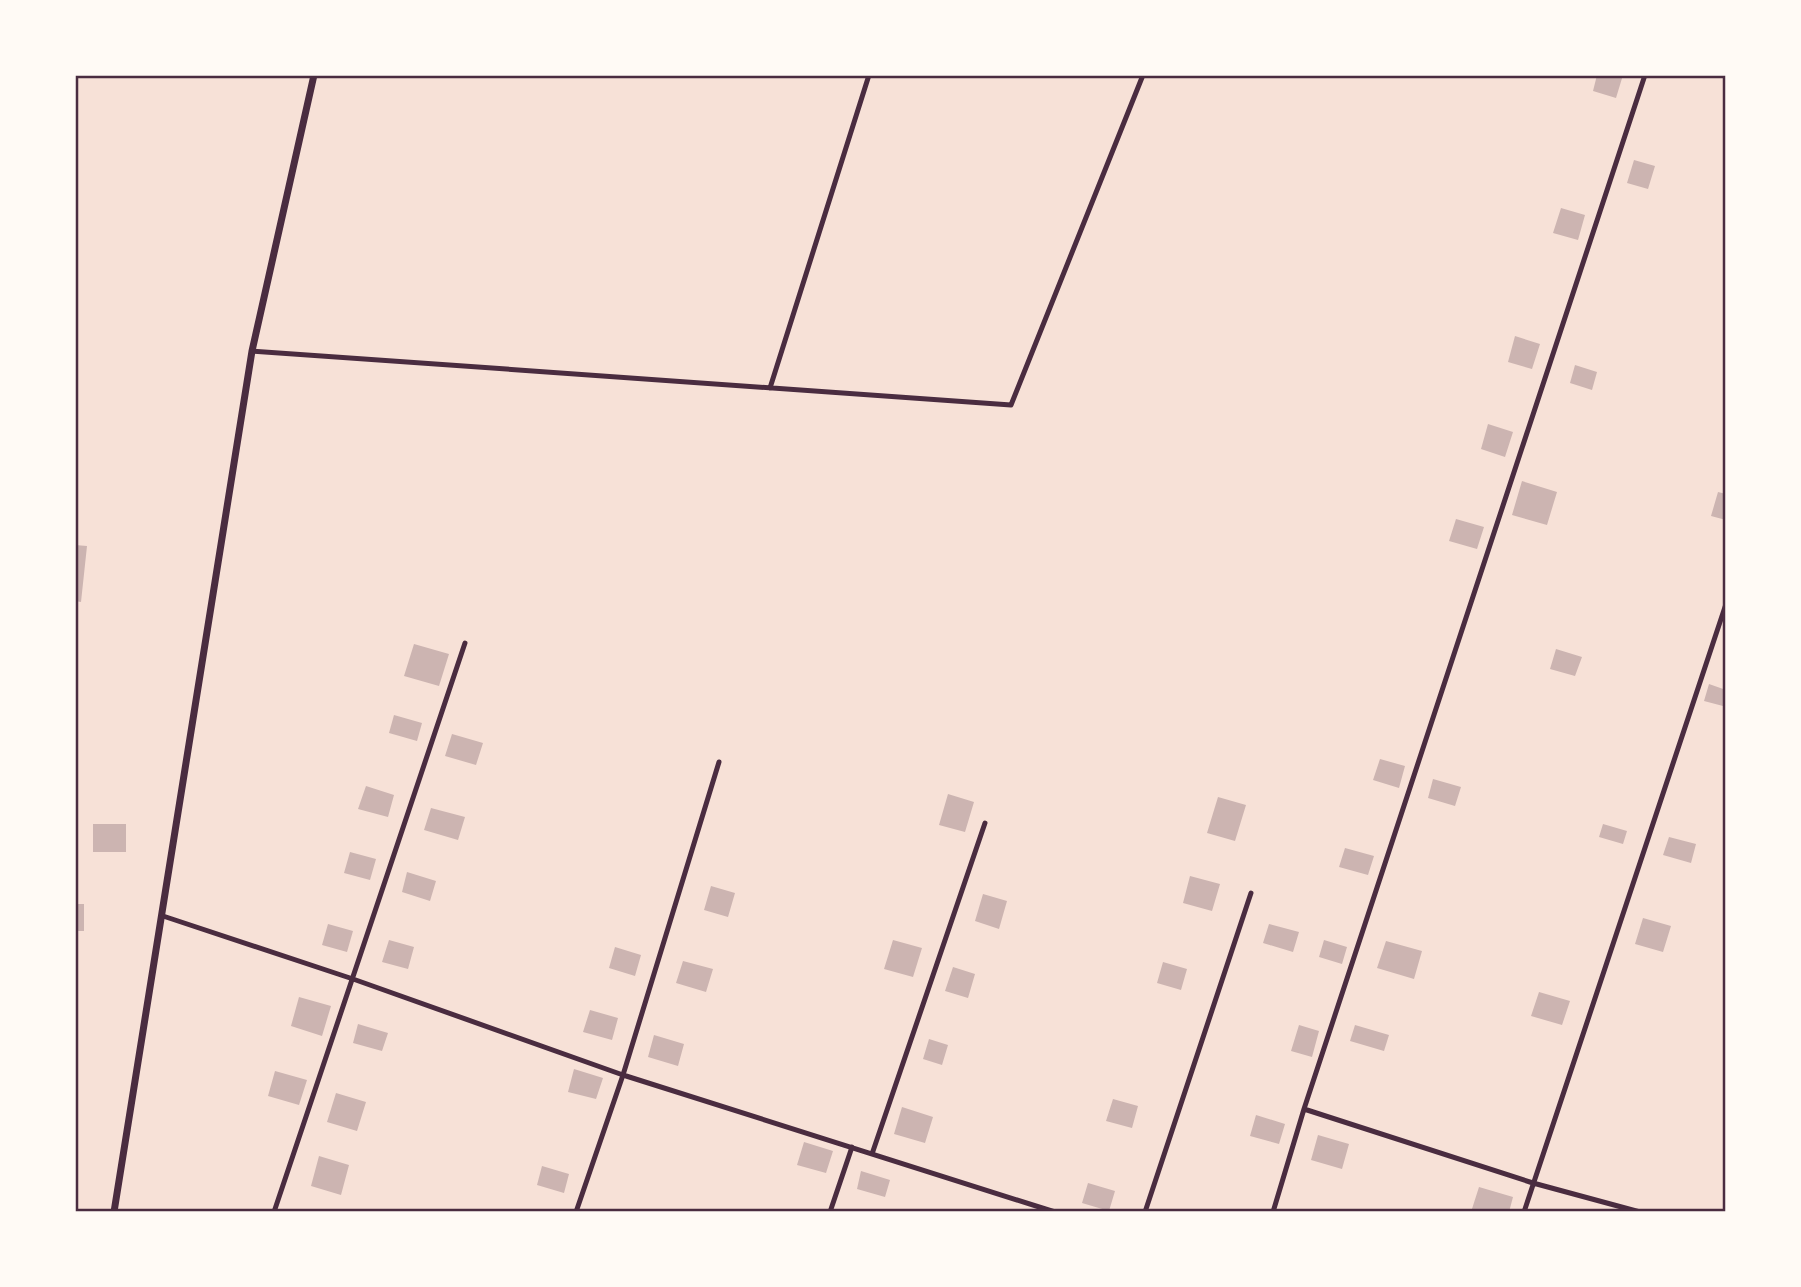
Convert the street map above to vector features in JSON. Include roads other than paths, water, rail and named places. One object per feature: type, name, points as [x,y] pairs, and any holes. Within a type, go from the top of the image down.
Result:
[{"type":"street","points":[[114,1212],[252,351],[314,75]]},
{"type":"lane","points":[[770,388],[869,75]]},
{"type":"lane","points":[[252,351],[1011,405],[1143,75]]},
{"type":"lane","points":[[1273,1212],[1304,1110],[1645,75]]},
{"type":"lane","points":[[1524,1212],[1726,604]]},
{"type":"lane","points":[[274,1212],[466,643]]},
{"type":"lane","points":[[576,1212],[623,1075],[719,762]]},
{"type":"lane","points":[[872,1154],[985,823]]},
{"type":"lane","points":[[1145,1212],[1251,893]]},
{"type":"lane","points":[[163,916],[353,979],[623,1075],[1055,1212]]},
{"type":"lane","points":[[1304,1110],[1533,1184],[1640,1212]]},
{"type":"lane","points":[[830,1212],[852,1147]]}]
